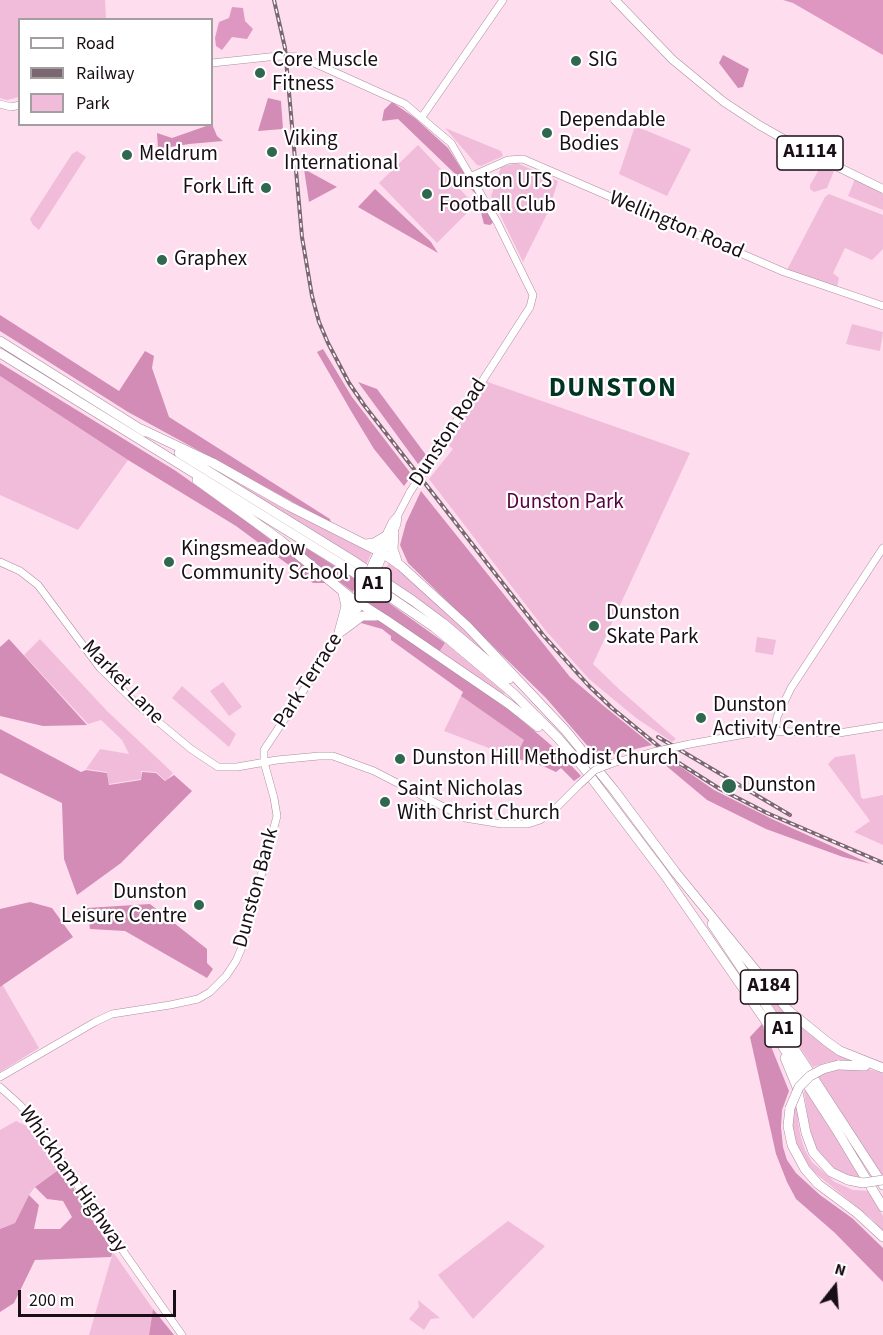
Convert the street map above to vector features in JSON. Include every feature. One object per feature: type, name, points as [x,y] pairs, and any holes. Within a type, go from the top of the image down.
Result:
[{"type":"highway","name":"A1","points":[[0,341],[209,481],[346,567],[434,627],[514,694],[584,768],[664,874],[776,1036],[883,1207]]},
{"type":"highway","name":"A1","points":[[0,353],[352,561],[412,600],[472,646],[566,732],[614,789],[680,878],[883,1185]]},
{"type":"highway","points":[[138,433],[213,464],[381,553],[401,566],[467,626],[566,732]]},
{"type":"highway","points":[[138,433],[358,602],[532,721],[584,768]]},
{"type":"highway","points":[[394,532],[393,552],[401,566]]},
{"type":"highway","points":[[361,543],[374,543],[384,537]]},
{"type":"highway","points":[[340,635],[346,606],[342,590]]},
{"type":"highway","points":[[340,635],[365,615],[374,615],[387,620]]},
{"type":"highway","name":"A184","points":[[680,878],[788,1010],[840,1051],[883,1068]]},
{"type":"highway","name":"A1","points":[[776,1036],[797,1087],[806,1133],[813,1152],[831,1172],[848,1180],[863,1183],[883,1180]]},
{"type":"highway","name":"A184","points":[[883,1068],[848,1064],[823,1068],[804,1081],[795,1093],[788,1126],[792,1145],[805,1169],[818,1184],[857,1213],[883,1237]]},
{"type":"main road","name":"A1114","points":[[615,0],[673,60],[739,112],[803,150],[883,189]]},
{"type":"street","points":[[422,117],[503,0]]},
{"type":"street","points":[[213,63],[282,56],[301,57],[405,104],[451,143],[472,176]]},
{"type":"street","points":[[0,104],[11,107],[18,105]]},
{"type":"street","name":"Wellington Road","points":[[472,176],[508,160],[523,159],[784,272],[883,306]]},
{"type":"street","name":"Dunston Road","points":[[381,553],[384,537],[392,522],[530,307],[533,295],[472,176]]},
{"type":"street","name":"Dunston Road","points":[[381,553],[394,532],[398,515]]},
{"type":"street","points":[[775,730],[777,717],[791,688],[883,548]]},
{"type":"street","name":"Park Terrace","points":[[264,762],[264,750],[351,617],[381,553]]},
{"type":"street","name":"Market Lane","points":[[0,562],[20,571],[38,585],[100,668],[153,719],[218,767],[237,768],[264,762],[319,756],[340,758],[374,771],[465,818],[501,824],[528,824],[540,820],[555,809],[595,770],[653,752],[735,735],[775,730],[831,733],[883,726]]},
{"type":"street","name":"Dunston Bank","points":[[0,1077],[107,1016],[122,1011],[198,999],[210,992],[226,976],[242,947],[277,816],[264,762]]},
{"type":"street","name":"Whickham Highway","points":[[0,1087],[20,1105],[41,1130],[182,1335]]},
{"type":"green space","points":[[0,0],[105,0],[106,18],[18,18],[18,97],[7,100],[0,98]]},
{"type":"green space","points":[[635,126],[691,149],[667,196],[619,174]]},
{"type":"green space","points":[[445,128],[501,151],[503,156],[481,166],[477,165]]},
{"type":"green space","name":"Dunston UTS Football Club","points":[[418,145],[475,205],[437,243],[379,183]]},
{"type":"green space","points":[[77,151],[86,157],[39,230],[30,219],[72,154]]},
{"type":"green space","points":[[517,163],[558,181],[549,210],[523,262],[491,196],[501,167]]},
{"type":"green space","points":[[826,166],[834,171],[827,188],[814,192],[810,189],[810,185],[820,168]]},
{"type":"green space","points":[[855,179],[883,194],[883,210],[848,196]]},
{"type":"green space","points":[[829,194],[883,215],[883,249],[872,260],[845,248],[833,273],[839,278],[837,287],[787,270],[825,197]]},
{"type":"green space","points":[[852,324],[883,332],[880,351],[846,344]]},
{"type":"green space","points":[[0,376],[128,460],[78,530],[0,495]]},
{"type":"green space","name":"Dunston Park","points":[[485,381],[690,453],[593,664],[676,739],[672,742],[636,718],[589,679],[546,631],[429,479],[453,449],[449,446]]},
{"type":"green space","points":[[219,470],[372,552],[366,565],[218,472]]},
{"type":"green space","points":[[389,562],[407,575],[490,654],[489,657],[383,577]]},
{"type":"green space","points":[[757,637],[776,640],[773,655],[755,652]]},
{"type":"green space","points":[[40,639],[107,711],[173,773],[166,781],[156,772],[141,771],[141,779],[109,784],[107,772],[86,769],[100,749],[129,754],[122,740],[101,720],[88,724],[24,655]]},
{"type":"green space","points":[[445,643],[505,693],[503,696],[439,652]]},
{"type":"green space","points":[[223,682],[242,707],[229,716],[210,691]]},
{"type":"green space","points":[[182,686],[236,734],[229,747],[172,698]]},
{"type":"green space","points":[[461,696],[525,740],[515,758],[444,731]]},
{"type":"green space","points":[[855,754],[861,797],[863,799],[883,795],[883,845],[854,832],[870,821],[828,764],[835,757]]},
{"type":"green space","points":[[760,982],[784,1013],[811,1035],[851,1060],[828,1062],[813,1067],[758,984]]},
{"type":"green space","points":[[2,984],[39,1048],[0,1072],[0,987]]},
{"type":"green space","points":[[864,1068],[883,1073],[883,1175],[818,1076],[838,1069]]},
{"type":"green space","points":[[806,1088],[861,1178],[836,1172],[814,1146],[804,1091]]},
{"type":"green space","points":[[799,1103],[798,1122],[801,1138],[812,1162],[835,1182],[853,1190],[869,1191],[883,1216],[883,1231],[804,1161],[796,1148],[792,1125],[792,1114]]},
{"type":"green space","points":[[16,1121],[31,1128],[58,1170],[35,1187],[15,1223],[0,1229],[0,1130]]},
{"type":"green space","points":[[508,1221],[545,1246],[473,1319],[438,1275]]},
{"type":"green space","points":[[113,1252],[153,1309],[149,1335],[89,1335]]},
{"type":"green space","points":[[418,1300],[440,1318],[431,1319],[424,1330],[409,1319],[419,1307]]},
{"type":"shaded area","points":[[783,0],[883,0],[883,55],[793,3]]},
{"type":"shaded area","points":[[232,7],[243,8],[245,21],[253,29],[247,39],[232,37],[222,50],[216,46],[215,38],[219,22],[229,18]]},
{"type":"shaded area","points":[[723,55],[749,69],[743,87],[738,88],[719,63]]},
{"type":"shaded area","points":[[268,98],[281,101],[283,129],[258,131]]},
{"type":"shaded area","points":[[392,102],[415,118],[448,148],[495,221],[490,225],[484,224],[476,194],[398,119],[382,121],[384,110]]},
{"type":"shaded area","points":[[206,126],[213,126],[217,136],[223,141],[158,149],[157,133],[172,138]]},
{"type":"shaded area","points":[[304,169],[337,187],[309,202]]},
{"type":"shaded area","points":[[375,189],[431,242],[438,253],[358,207]]},
{"type":"shaded area","points":[[0,315],[119,391],[145,351],[154,356],[152,368],[169,417],[330,519],[331,523],[128,412],[0,331]]},
{"type":"shaded area","points":[[323,349],[352,397],[412,475],[404,486],[374,449],[351,411],[317,352]]},
{"type":"shaded area","points":[[0,363],[176,471],[328,583],[313,583],[236,526],[128,460],[0,376]]},
{"type":"shaded area","points":[[358,382],[377,389],[426,455],[418,464]]},
{"type":"shaded area","points":[[421,491],[570,677],[652,745],[598,758],[546,698],[408,563],[400,545],[406,523]]},
{"type":"shaded area","points":[[300,544],[358,581],[353,592],[299,551]]},
{"type":"shaded area","points":[[375,593],[445,643],[439,652],[369,604]]},
{"type":"shaded area","points":[[375,618],[512,712],[558,751],[581,776],[574,781],[561,768],[556,772],[515,758],[524,740],[461,696],[463,692],[391,640],[391,636],[382,629],[361,623],[363,620]]},
{"type":"shaded area","points":[[9,639],[87,725],[43,726],[0,716],[0,647]]},
{"type":"shaded area","points":[[0,729],[81,772],[86,770],[107,773],[109,785],[141,780],[142,772],[156,773],[165,781],[174,775],[192,791],[121,863],[77,895],[64,859],[62,803],[0,773]]},
{"type":"shaded area","points":[[668,758],[714,790],[871,864],[843,857],[766,829],[707,800],[664,764]]},
{"type":"shaded area","points":[[30,902],[52,908],[73,937],[0,987],[0,909]]},
{"type":"shaded area","points":[[150,904],[207,949],[207,963],[213,969],[207,978],[125,931],[90,929],[87,908]]},
{"type":"shaded area","points":[[762,1024],[789,1091],[782,1110],[781,1127],[787,1160],[796,1173],[820,1195],[852,1218],[883,1248],[883,1282],[835,1233],[796,1199],[787,1182],[776,1154],[750,1037]]},
{"type":"shaded area","points":[[61,1168],[113,1252],[111,1257],[35,1260],[14,1303],[0,1312],[0,1229],[15,1223],[29,1195],[39,1205],[34,1229],[60,1229],[72,1217],[63,1201],[47,1199],[35,1187]]},
{"type":"shaded area","points":[[153,1309],[174,1335],[149,1335]]},
{"type":"railway","points":[[274,0],[285,48],[302,237],[312,296],[328,343],[349,383],[364,405],[543,635],[612,708],[679,763],[720,789],[767,813],[883,863]]},
{"type":"railway","points":[[658,737],[790,815]]},
{"type":"place","name":"SIG","points":[[576,61]]},
{"type":"place","name":"Core Muscle Fitness","points":[[260,73]]},
{"type":"place","name":"Dependable Bodies","points":[[547,133]]},
{"type":"place","name":"Viking International","points":[[272,152]]},
{"type":"place","name":"Meldrum","points":[[127,155]]},
{"type":"place","name":"Fork Lift","points":[[266,188]]},
{"type":"place","name":"Dunston UTS Football Club","points":[[427,194]]},
{"type":"place","name":"Graphex","points":[[162,260]]},
{"type":"place","name":"Kingsmeadow Community School","points":[[169,562]]},
{"type":"place","name":"Dunston Skate Park","points":[[594,626]]},
{"type":"place","name":"Dunston Activity Centre","points":[[701,718]]},
{"type":"place","name":"Dunston Hill Methodist Church","points":[[400,759]]},
{"type":"place","name":"Dunston","points":[[729,786]]},
{"type":"place","name":"Saint Nicholas With Christ Church","points":[[385,802]]},
{"type":"place","name":"Dunston Leisure Centre","points":[[199,905]]},
{"type":"district","name":"DUNSTON","points":[[613,390]]}]
